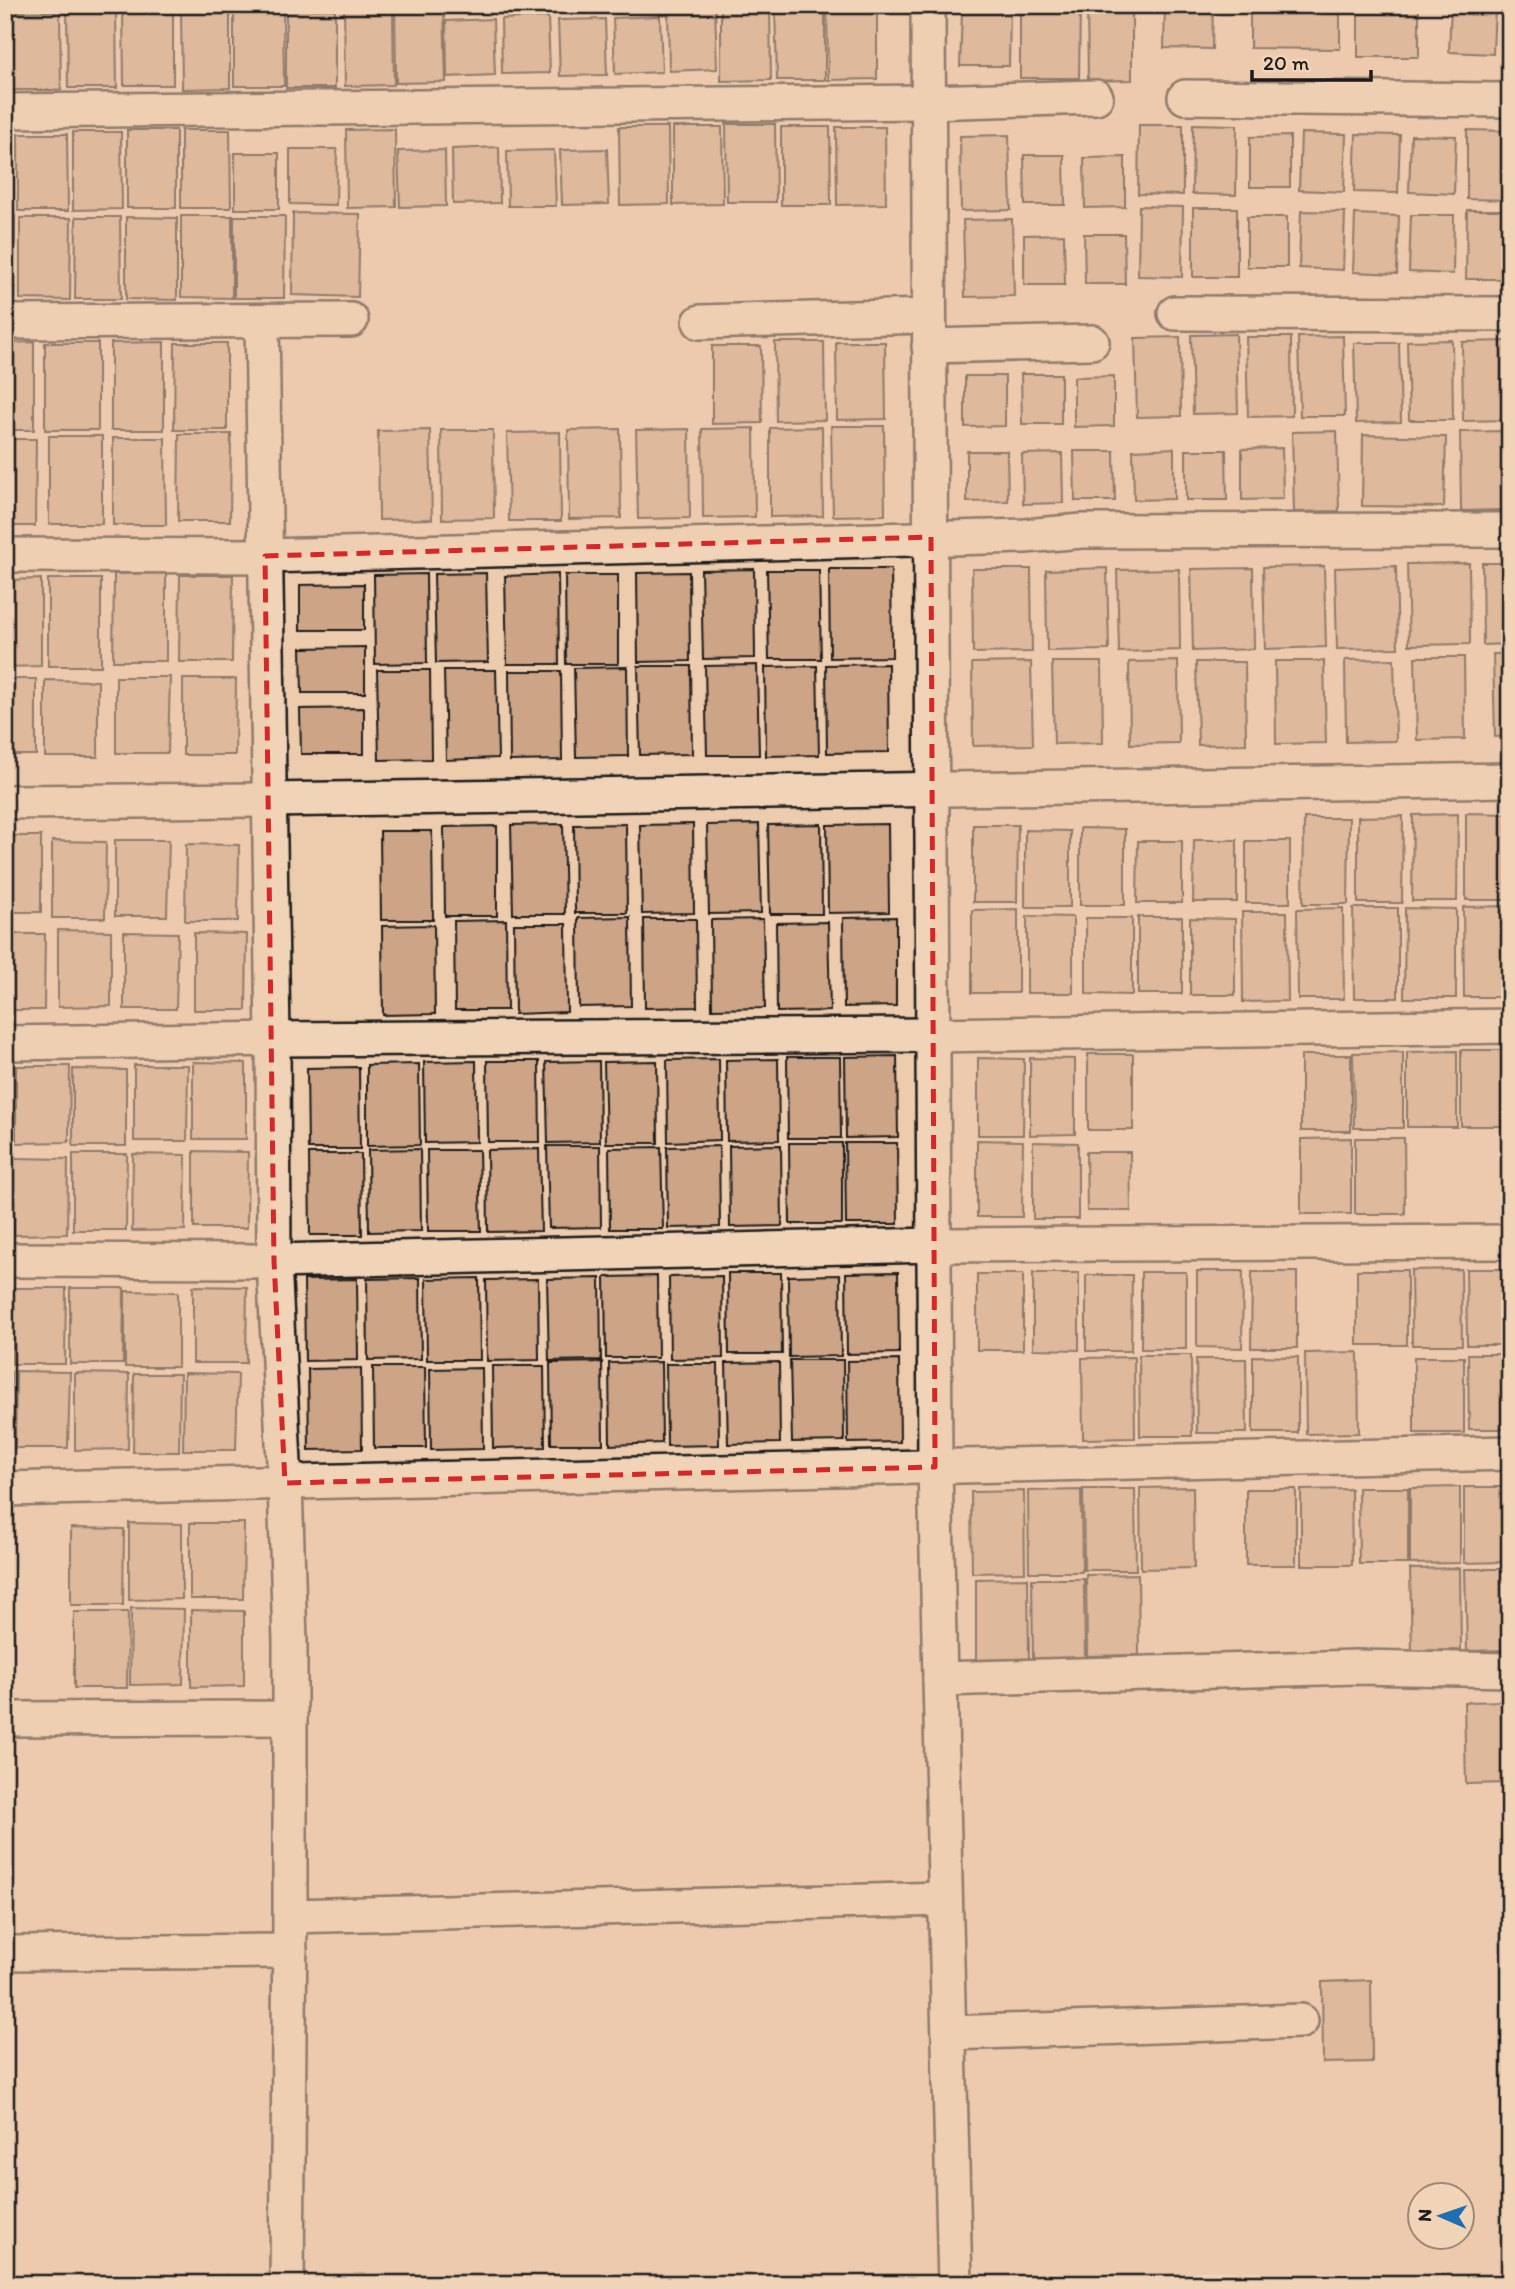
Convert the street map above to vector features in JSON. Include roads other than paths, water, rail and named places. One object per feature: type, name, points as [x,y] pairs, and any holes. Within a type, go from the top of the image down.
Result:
[{"type":"street","points":[[928,5],[935,1467],[955,2284]]},
{"type":"street","points":[[5,111],[928,102],[1096,97]]},
{"type":"street","points":[[1185,97],[1510,100]]},
{"type":"street","points":[[1175,313],[1510,314]]},
{"type":"street","points":[[5,322],[351,320]]},
{"type":"street","points":[[262,322],[274,1261],[285,1483],[289,1718],[290,1951],[286,2284]]},
{"type":"street","points":[[700,322],[929,331],[1092,342]]},
{"type":"street","points":[[5,555],[265,556],[1025,536],[1083,531],[1510,530]]},
{"type":"street","points":[[5,802],[1510,780]]},
{"type":"street","points":[[5,1044],[1510,1026]]},
{"type":"street","points":[[5,1259],[274,1261],[934,1245],[1510,1242]]},
{"type":"street","points":[[5,1489],[1510,1453]]},
{"type":"street","points":[[940,1679],[1357,1667],[1510,1670]]},
{"type":"street","points":[[5,1719],[289,1718]]},
{"type":"street","points":[[290,1916],[945,1899]]},
{"type":"street","points":[[5,1952],[290,1951]]},
{"type":"street","points":[[949,2032],[1301,2021]]}]
